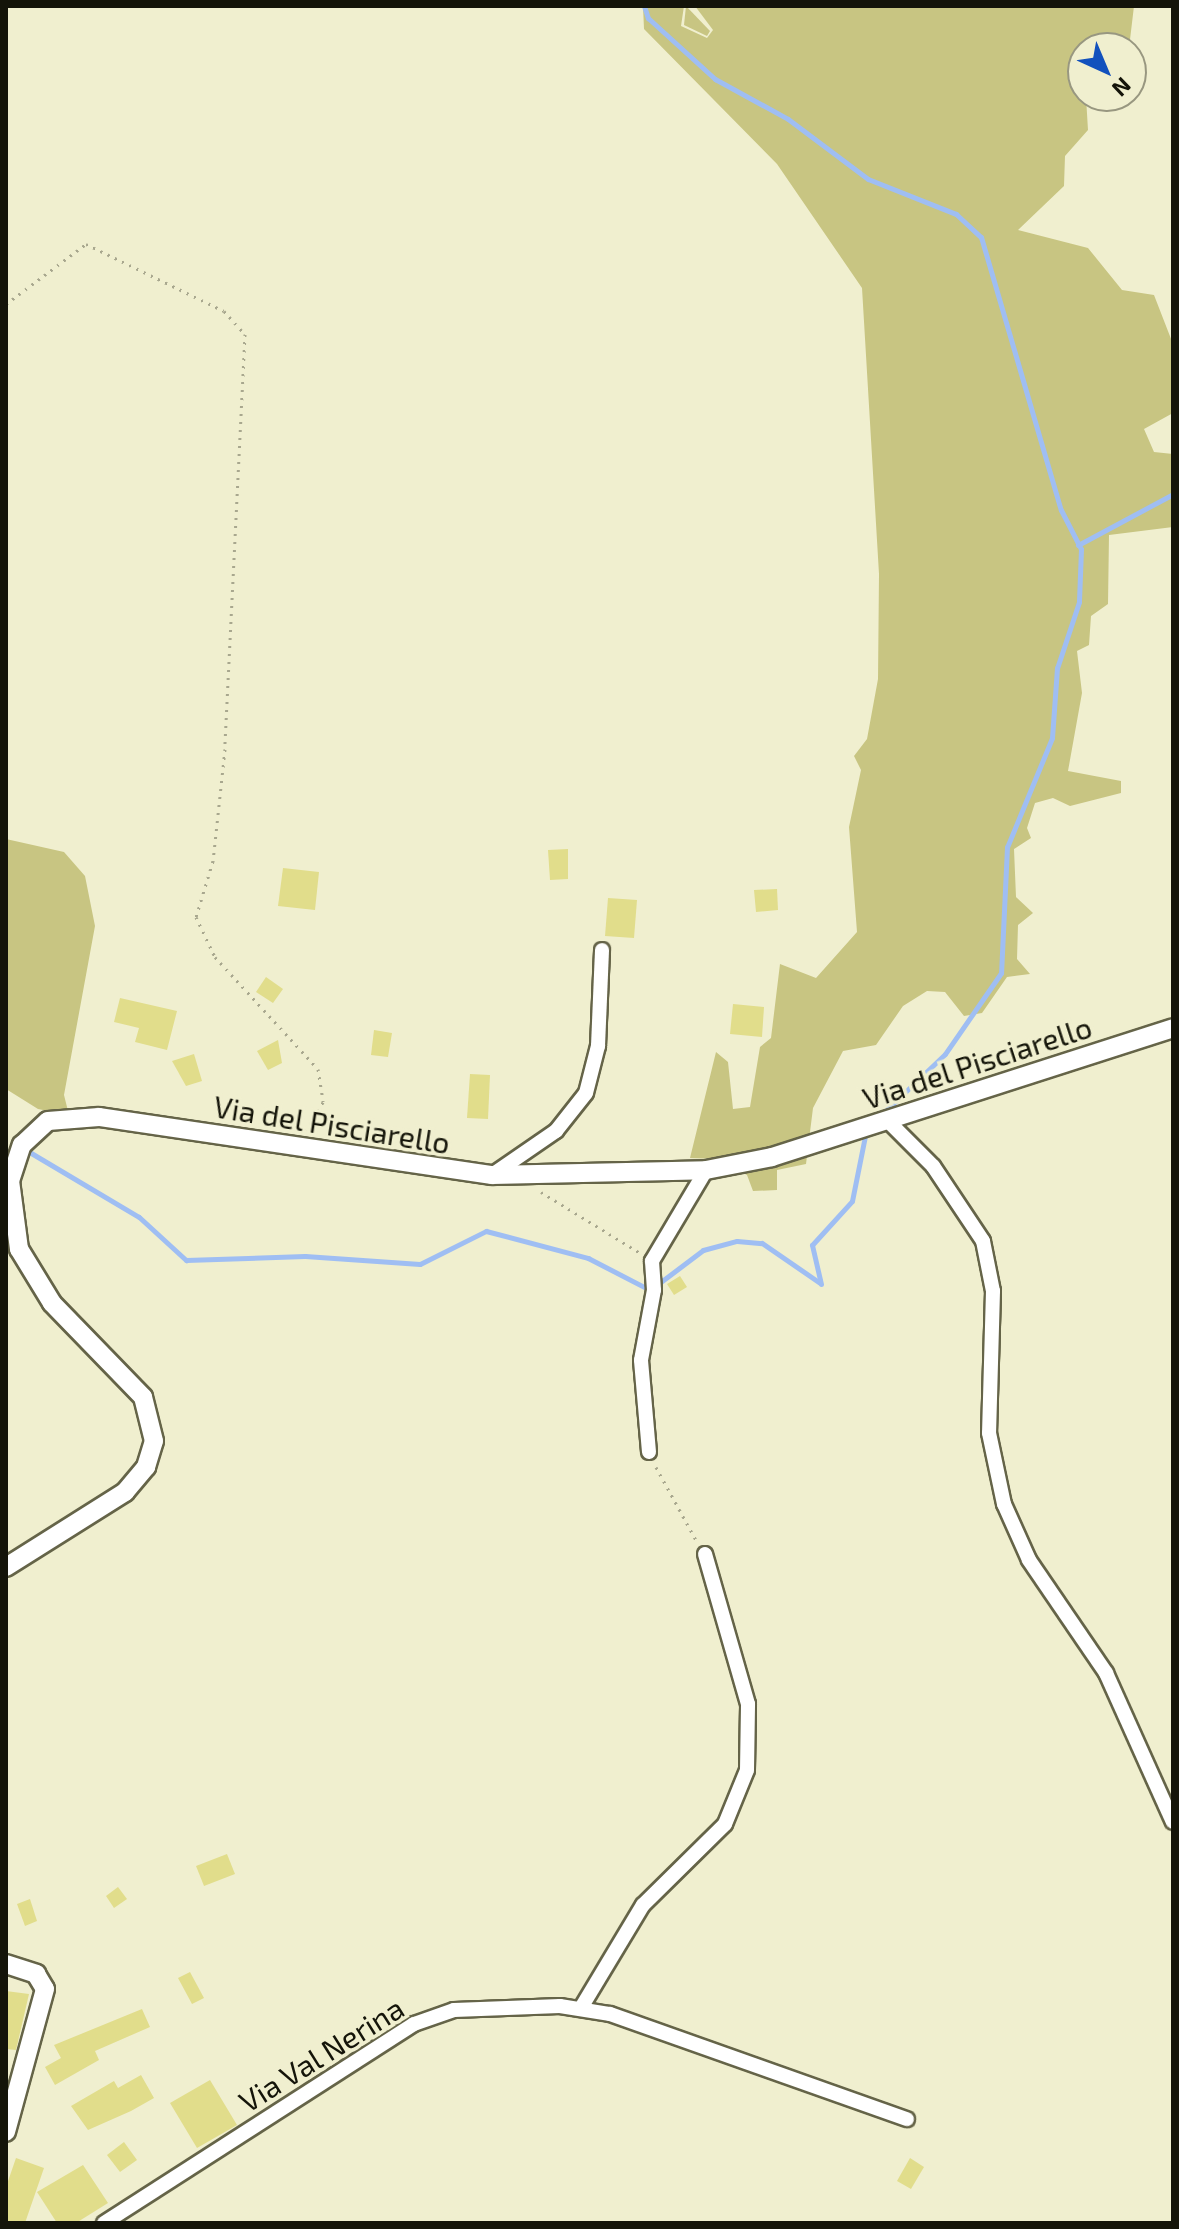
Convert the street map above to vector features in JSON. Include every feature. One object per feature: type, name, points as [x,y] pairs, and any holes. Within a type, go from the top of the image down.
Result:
[{"type":"street","points":[[492,1175],[561,1126],[586,1093],[598,1046],[602,950]]},
{"type":"street","name":"Via del Pisciarello","points":[[6,1567],[125,1492],[146,1467],[155,1435],[138,1391],[61,1314],[27,1266],[8,1205],[19,1152],[42,1125],[73,1115],[492,1175],[706,1170],[887,1120],[1173,1028]]},
{"type":"street","points":[[887,1120],[933,1166],[983,1241],[993,1291],[989,1424],[1004,1504],[1029,1560],[1101,1663],[1173,1822]]},
{"type":"street","points":[[649,1452],[641,1360],[654,1290],[652,1261],[706,1170]]},
{"type":"street","points":[[581,2008],[643,1905],[725,1824],[747,1770],[748,1704],[705,1554]]},
{"type":"street","points":[[6,1964],[36,1974],[45,1989],[6,2132]]},
{"type":"street","name":"Via Val Nerina","points":[[104,2223],[421,2020],[462,2009],[581,2008],[907,2119]]},
{"type":"path","points":[[6,304],[86,244],[224,311],[245,334],[225,749],[213,861],[196,917],[215,957],[296,1040],[323,1082],[317,1116],[285,1146]]},
{"type":"path","points":[[532,1188],[594,1219],[652,1261]]},
{"type":"path","points":[[649,1452],[705,1554]]},
{"type":"shaded area","points":[[643,6],[684,6],[681,26],[707,38],[713,30],[695,6],[1134,6],[1131,32],[1067,32],[1067,112],[1087,112],[1088,130],[1065,156],[1064,186],[1018,230],[1088,248],[1122,290],[1154,295],[1173,344],[1173,413],[1144,429],[1154,452],[1173,454],[1173,527],[1109,535],[1108,604],[1091,616],[1089,645],[1077,651],[1082,693],[1068,771],[1121,781],[1121,793],[1070,806],[1053,798],[1035,803],[1027,828],[1031,838],[1014,849],[1016,897],[1033,913],[1018,925],[1017,959],[1030,974],[1007,977],[982,1013],[964,1016],[945,992],[927,991],[903,1006],[876,1045],[843,1051],[813,1108],[806,1164],[777,1170],[777,1190],[753,1191],[747,1175],[718,1159],[690,1158],[716,1052],[728,1062],[733,1109],[750,1107],[760,1047],[771,1038],[780,964],[816,978],[857,932],[849,827],[861,770],[854,756],[867,739],[878,679],[879,574],[862,288],[777,164],[644,29]]},
{"type":"shaded area","points":[[686,6],[710,31],[707,36],[684,25]]},
{"type":"shaded area","points":[[6,839],[64,852],[85,876],[95,926],[64,1095],[69,1115],[38,1109],[6,1089]]},
{"type":"building","points":[[568,849],[568,879],[550,880],[548,850]]},
{"type":"building","points":[[283,868],[319,872],[315,910],[278,906]]},
{"type":"building","points":[[777,889],[778,910],[756,912],[754,890]]},
{"type":"building","points":[[608,898],[637,900],[634,938],[605,936]]},
{"type":"building","points":[[266,977],[283,989],[273,1003],[256,992]]},
{"type":"building","points":[[120,998],[177,1011],[167,1050],[135,1042],[139,1028],[114,1022]]},
{"type":"building","points":[[733,1004],[764,1007],[762,1037],[730,1034]]},
{"type":"building","points":[[374,1030],[392,1033],[388,1057],[371,1055]]},
{"type":"building","points":[[278,1040],[282,1063],[268,1070],[257,1051]]},
{"type":"building","points":[[194,1054],[202,1081],[186,1086],[172,1061]]},
{"type":"building","points":[[470,1074],[490,1075],[488,1119],[467,1118]]},
{"type":"building","points":[[680,1276],[687,1287],[674,1295],[667,1284]]},
{"type":"building","points":[[227,1854],[235,1874],[204,1886],[196,1866]]},
{"type":"building","points":[[118,1887],[127,1899],[114,1908],[106,1896]]},
{"type":"building","points":[[30,1899],[37,1921],[25,1926],[17,1904]]},
{"type":"building","points":[[190,1972],[204,1998],[192,2004],[178,1978]]},
{"type":"building","points":[[6,1991],[29,1994],[16,2050],[6,2049]]},
{"type":"building","points":[[142,2009],[150,2027],[95,2051],[99,2060],[55,2085],[45,2067],[61,2058],[54,2045]]},
{"type":"building","points":[[141,2075],[154,2098],[131,2111],[88,2130],[71,2106],[114,2081],[118,2088]]},
{"type":"building","points":[[210,2080],[237,2125],[197,2148],[170,2103]]},
{"type":"building","points":[[124,2142],[137,2160],[120,2172],[107,2155]]},
{"type":"building","points":[[16,2158],[44,2168],[25,2223],[6,2223],[6,2187]]},
{"type":"building","points":[[910,2158],[924,2167],[911,2189],[897,2181]]},
{"type":"building","points":[[83,2165],[108,2203],[76,2223],[57,2223],[37,2192]]},
{"type":"waterway","points":[[644,6],[648,18],[715,79],[788,119],[868,179],[956,214],[981,237],[1061,510],[1081,549],[1079,602],[1057,668],[1052,738],[1007,847],[1001,973],[945,1054],[881,1115]]},
{"type":"waterway","points":[[1078,545],[1173,494]]},
{"type":"waterway","points":[[821,1284],[812,1245],[852,1201],[866,1131]]},
{"type":"waterway","points":[[26,1150],[139,1217],[186,1260],[305,1256],[420,1264],[486,1231],[588,1258],[650,1290],[703,1250],[737,1241],[762,1243],[820,1283]]}]
